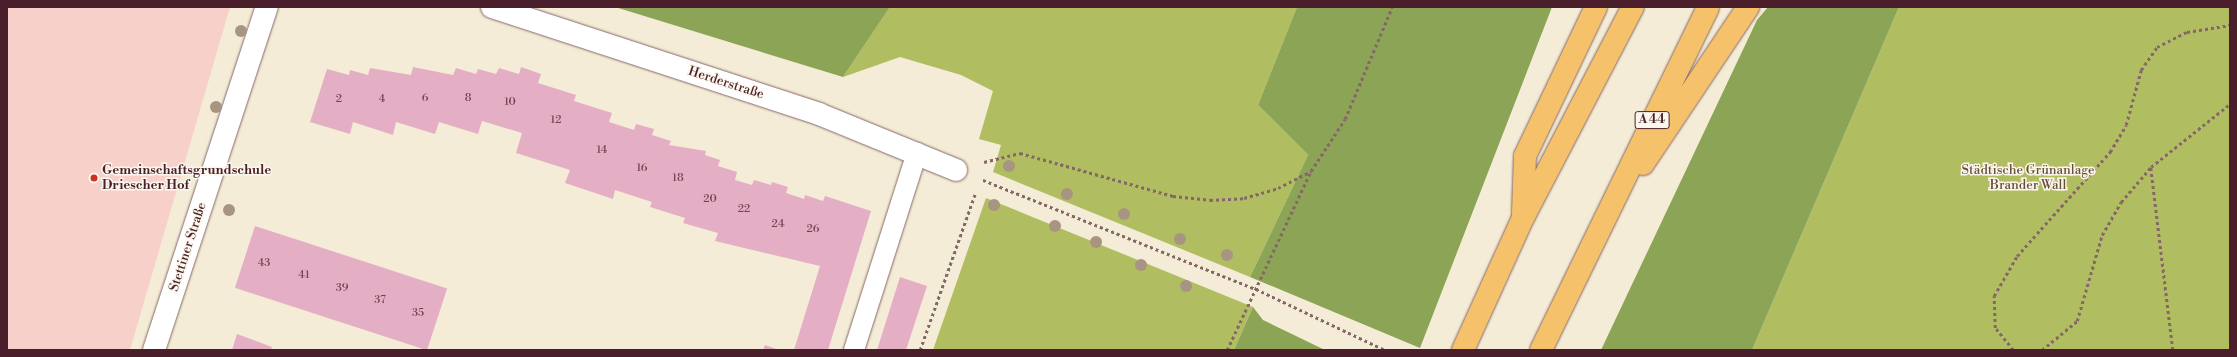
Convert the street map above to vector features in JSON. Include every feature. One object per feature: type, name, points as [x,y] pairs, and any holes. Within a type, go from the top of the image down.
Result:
[{"type":"highway","points":[[1523,218],[1525,156],[1596,7]]},
{"type":"highway","points":[[1467,343],[1523,218],[1633,7]]},
{"type":"highway","name":"A 44","points":[[1543,345],[1708,7]]},
{"type":"highway","points":[[1597,234],[1748,7]]},
{"type":"street","name":"Stettiner Straße","points":[[154,350],[267,7]]},
{"type":"street","name":"Herderstraße","points":[[492,7],[819,114],[956,170]]},
{"type":"lane","points":[[854,350],[917,153]]},
{"type":"path","points":[[1227,350],[1311,171],[1345,119],[1392,7]]},
{"type":"path","points":[[2013,350],[1995,328],[1994,296],[2016,256],[2110,152],[2126,125],[2141,70],[2157,47],[2187,32],[2230,25]]},
{"type":"path","points":[[2042,350],[2077,321],[2102,235],[2121,202],[2151,167],[2230,104]]},
{"type":"path","points":[[956,170],[1020,153],[1173,196],[1210,200],[1244,198],[1278,188],[1311,171]]},
{"type":"path","points":[[985,167],[987,161]]},
{"type":"path","points":[[2151,167],[2173,350]]},
{"type":"path","points":[[920,350],[983,173]]},
{"type":"path","points":[[980,179],[1256,289],[1384,350]]},
{"type":"shaded area","name":"Gemeinschaftsgrundschule Driescher Hof","points":[[7,7],[230,7],[130,350],[7,350]]},
{"type":"green space","points":[[615,7],[890,7],[843,77]]},
{"type":"green space","points":[[890,7],[1297,7],[1258,105],[1308,155],[1250,277],[993,172],[1001,145],[979,139],[993,91],[961,75],[900,57],[843,77]]},
{"type":"green space","points":[[1297,7],[1552,7],[1420,348],[1250,277],[1308,155],[1258,105]]},
{"type":"green space","points":[[1768,7],[1899,7],[1752,350],[1601,350],[1757,20]]},
{"type":"green space","name":"Städtische Grünanlage Brander Wall","points":[[1899,7],[2230,7],[2230,350],[1752,350]]},
{"type":"green space","points":[[986,198],[1253,307],[1234,350],[933,350]]},
{"type":"green space","points":[[1253,307],[1263,320],[1325,350],[1234,350]]},
{"type":"building","points":[[413,67],[453,75],[456,68],[476,74],[478,69],[496,74],[499,68],[519,74],[521,67],[541,74],[538,83],[576,95],[574,101],[612,113],[609,122],[634,130],[636,124],[654,129],[652,135],[671,141],[669,145],[706,151],[705,155],[720,160],[718,166],[737,172],[735,180],[752,185],[754,180],[771,185],[772,182],[788,187],[786,193],[804,199],[805,195],[823,201],[825,196],[871,211],[828,350],[794,350],[820,266],[715,241],[718,233],[683,223],[685,218],[650,207],[652,202],[615,190],[613,199],[565,183],[570,170],[516,153],[522,133],[482,121],[478,134],[439,122],[435,134],[396,122],[393,135],[353,122],[350,134],[310,122],[327,69],[349,75],[350,70],[368,75],[370,68],[411,75]]},
{"type":"building","points":[[255,226],[447,288],[426,350],[235,288]]},
{"type":"building","points":[[900,277],[927,286],[906,350],[877,350]]},
{"type":"building","points":[[237,334],[272,347],[271,350],[232,350]]},
{"type":"building","points":[[765,345],[779,350],[763,350]]},
{"type":"place","name":"Gemeinschaftsgrundschule Driescher Hof","points":[[94,178]]}]
